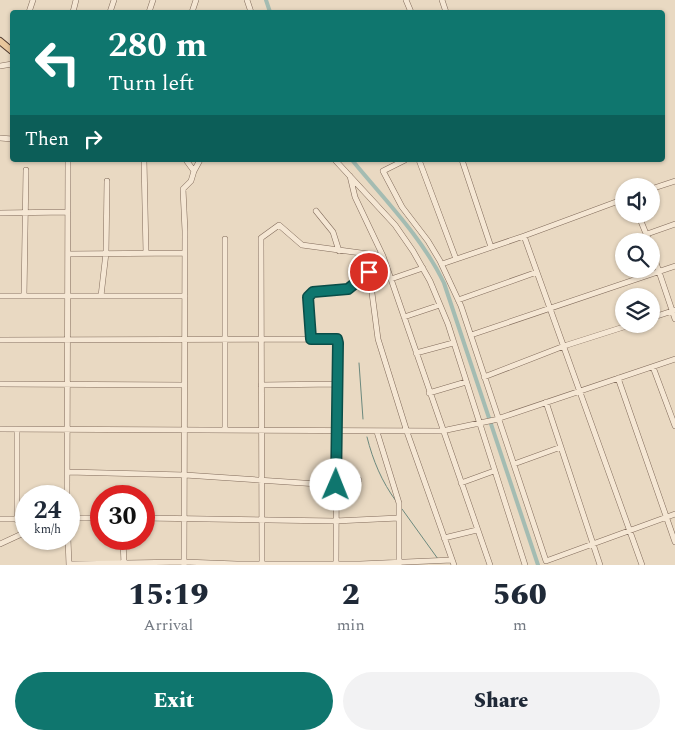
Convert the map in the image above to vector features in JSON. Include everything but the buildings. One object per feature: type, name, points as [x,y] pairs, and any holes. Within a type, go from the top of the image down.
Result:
[{"type":"main road","points":[[0,41],[10,49]]},
{"type":"street","points":[[67,485],[68,162]]},
{"type":"street","points":[[144,162],[146,253]]},
{"type":"street","points":[[187,162],[194,171]]},
{"type":"street","points":[[184,563],[185,253],[182,189],[191,182],[199,162]]},
{"type":"street","points":[[337,162],[395,225],[423,268],[440,305],[482,424],[494,470],[525,565]]},
{"type":"street","points":[[400,162],[382,171],[402,207],[428,241],[442,264],[458,300],[472,335],[496,420],[514,464],[546,563],[675,514]]},
{"type":"street","points":[[420,162],[456,259]]},
{"type":"street","points":[[463,162],[491,247]]},
{"type":"street","points":[[24,296],[26,170]]},
{"type":"street","points":[[350,176],[355,197],[383,256],[442,431],[490,565]]},
{"type":"street","points":[[101,296],[106,253],[107,181]]},
{"type":"street","points":[[660,186],[675,181]]},
{"type":"street","points":[[442,264],[615,202]]},
{"type":"street","points":[[316,211],[333,232],[339,251]]},
{"type":"street","points":[[0,213],[68,212]]},
{"type":"street","points":[[649,233],[675,224]]},
{"type":"street","points":[[262,565],[260,244],[264,235],[279,225],[302,245],[383,256]]},
{"type":"street","points":[[524,236],[642,565]]},
{"type":"street","points":[[225,238],[225,430]]},
{"type":"street","points":[[68,254],[185,253]]},
{"type":"street","points":[[68,550],[69,564],[336,565],[453,562],[407,432],[378,339],[367,254]]},
{"type":"street","points":[[660,271],[675,266]]},
{"type":"street","points":[[391,279],[423,268]]},
{"type":"street","points":[[311,339],[308,297],[310,294],[348,289],[369,272]]},
{"type":"street","points":[[458,300],[537,272]]},
{"type":"street","points":[[660,274],[674,311],[675,319]]},
{"type":"street","points":[[472,335],[639,278]]},
{"type":"street","points":[[0,296],[185,296]]},
{"type":"street","points":[[404,317],[440,305]]},
{"type":"street","points":[[660,315],[674,311]]},
{"type":"street","points":[[484,376],[564,346],[615,330]]},
{"type":"street","points":[[0,340],[337,339],[336,565]]},
{"type":"street","points":[[416,353],[453,344]]},
{"type":"street","points":[[0,429],[442,431],[496,420],[675,359]]},
{"type":"street","points":[[653,367],[675,426]]},
{"type":"street","points":[[618,378],[675,542]]},
{"type":"street","points":[[429,393],[466,382]]},
{"type":"street","points":[[0,384],[184,385]]},
{"type":"street","points":[[261,385],[337,384]]},
{"type":"street","points":[[546,402],[600,565]]},
{"type":"street","points":[[17,430],[17,485]]},
{"type":"street","points":[[377,432],[395,487],[399,518],[399,564]]},
{"type":"street","points":[[514,464],[561,447]]},
{"type":"street","points":[[461,483],[494,470]]},
{"type":"street","points":[[68,472],[185,475],[336,485],[359,480]]},
{"type":"street","points":[[155,518],[335,522],[399,518]]},
{"type":"street","points":[[0,519],[15,520]]},
{"type":"street","points":[[444,538],[477,530]]},
{"type":"street","points":[[0,544],[15,537]]},
{"type":"street","points":[[123,550],[124,564]]},
{"type":"waterway","points":[[266,0],[269,10]]},
{"type":"waterway","points":[[354,162],[414,234],[444,283],[538,565]]},
{"type":"waterway","points":[[359,363],[363,419]]},
{"type":"waterway","points":[[367,437],[378,471],[396,501]]},
{"type":"waterway","points":[[402,509],[438,559]]},
{"type":"route","points":[[336,485],[338,343],[337,339],[333,338],[311,339],[308,297],[313,292],[343,291],[348,289],[369,272]]}]
